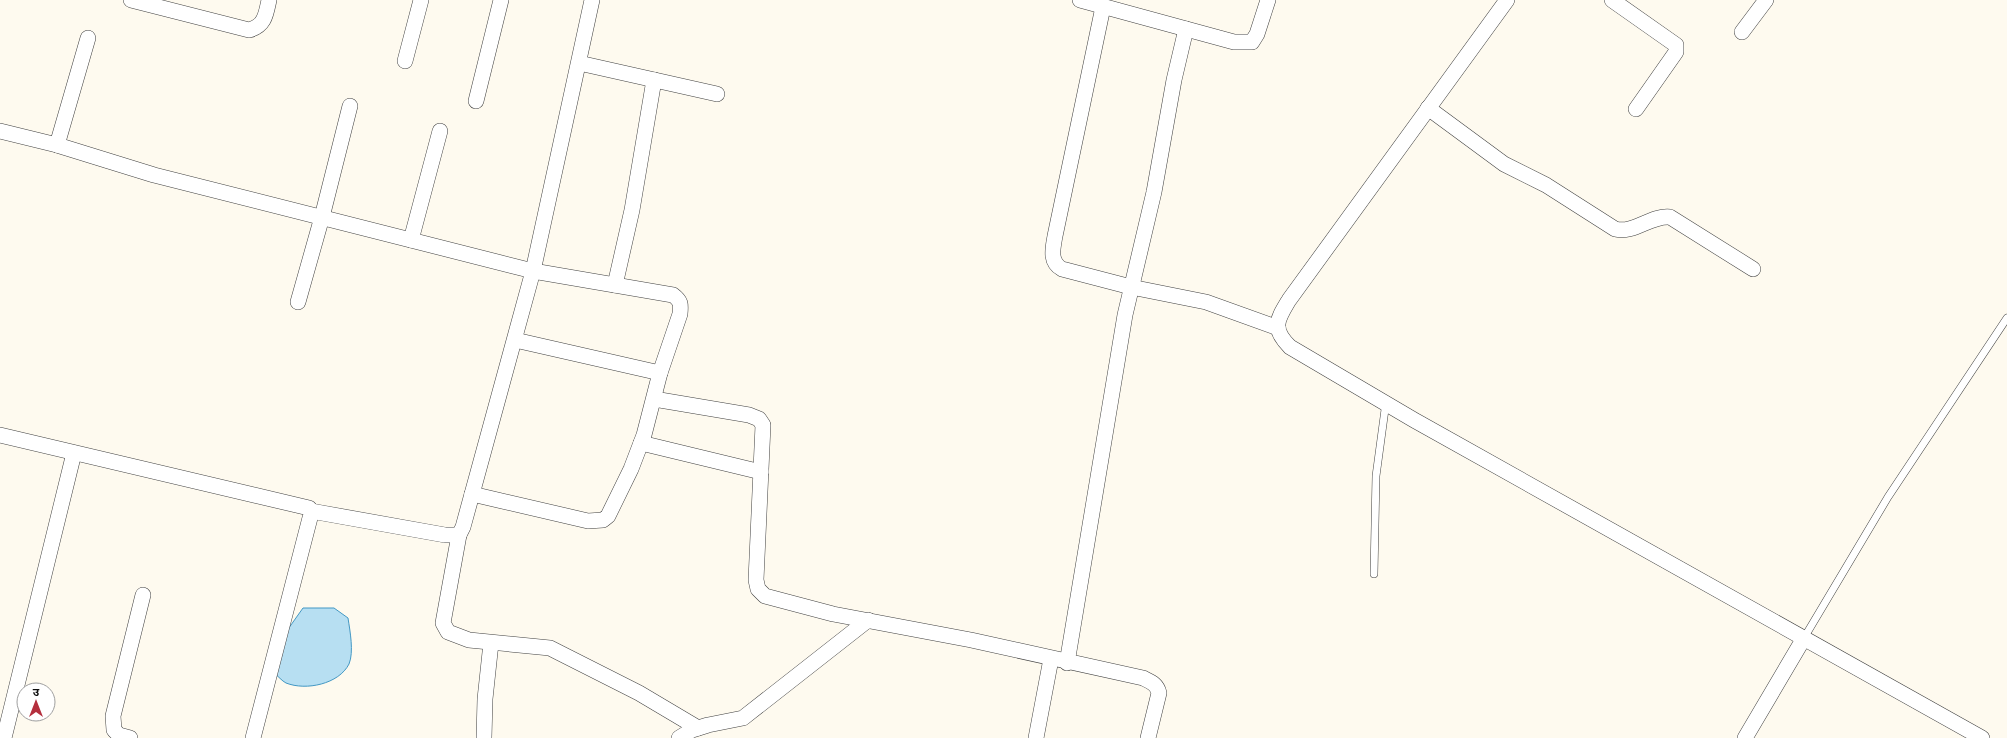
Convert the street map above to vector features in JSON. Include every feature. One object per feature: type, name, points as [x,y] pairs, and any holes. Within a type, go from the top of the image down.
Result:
[{"type":"street","points":[[131,0],[155,3],[249,30],[262,24],[269,0]]},
{"type":"street","points":[[405,61],[421,0]]},
{"type":"street","points":[[476,101],[501,0]]},
{"type":"street","points":[[592,0],[534,271],[463,527],[459,535],[443,622],[448,632],[469,640],[550,648],[639,693],[698,728]]},
{"type":"street","points":[[1080,0],[1234,42],[1252,42],[1257,34],[1268,0]]},
{"type":"street","points":[[1507,0],[1289,300],[1280,316],[1278,328],[1279,336],[1290,347],[1386,402],[1414,420],[1982,738]]},
{"type":"street","points":[[1612,0],[1676,45],[1676,52],[1636,109]]},
{"type":"street","points":[[1742,32],[1766,0]]},
{"type":"street","points":[[1103,7],[1055,236],[1053,259],[1056,266],[1062,270],[1131,287],[1206,302],[1278,328]]},
{"type":"street","points":[[1067,663],[1125,315],[1154,192],[1174,80],[1186,29]]},
{"type":"street","points":[[57,145],[88,38]]},
{"type":"street","points":[[579,62],[717,94]]},
{"type":"street","points":[[615,285],[632,210],[654,80]]},
{"type":"street","points":[[298,302],[322,217],[350,106]]},
{"type":"street","points":[[1428,108],[1504,164],[1546,185],[1615,229],[1627,230],[1655,218],[1670,217],[1753,269]]},
{"type":"street","points":[[0,131],[57,145],[154,175],[534,271],[673,295],[681,304],[660,373],[654,399],[641,443],[608,516],[603,520],[588,521],[472,494]]},
{"type":"street","points":[[410,240],[440,131]]},
{"type":"street","points":[[515,340],[660,373]]},
{"type":"street","points":[[654,399],[749,415],[759,419],[763,424],[764,434],[756,580],[758,589],[765,596],[868,620],[971,640],[1067,663],[1142,678],[1153,683],[1158,688],[1159,693],[1148,738]]},
{"type":"street","points":[[0,435],[305,506],[311,511],[444,534],[459,535]]},
{"type":"street","points":[[641,443],[761,472]]},
{"type":"street","points":[[4,738],[74,453]]},
{"type":"street","points":[[253,738],[311,511]]},
{"type":"street","points":[[130,738],[119,735],[114,730],[113,716],[143,595]]},
{"type":"street","points":[[679,738],[698,728],[743,718],[868,620]]},
{"type":"street","points":[[1745,738],[1804,638]]},
{"type":"street","points":[[484,738],[485,699],[491,643]]},
{"type":"street","points":[[1036,738],[1051,659]]},
{"type":"lane","points":[[1804,638],[1888,496],[2007,318]]},
{"type":"lane","points":[[1374,574],[1376,476],[1386,402]]},
{"type":"water","points":[[303,608],[334,608],[348,618],[351,635],[351,654],[349,664],[344,671],[338,677],[330,681],[312,686],[286,683],[274,673],[281,639]]}]
